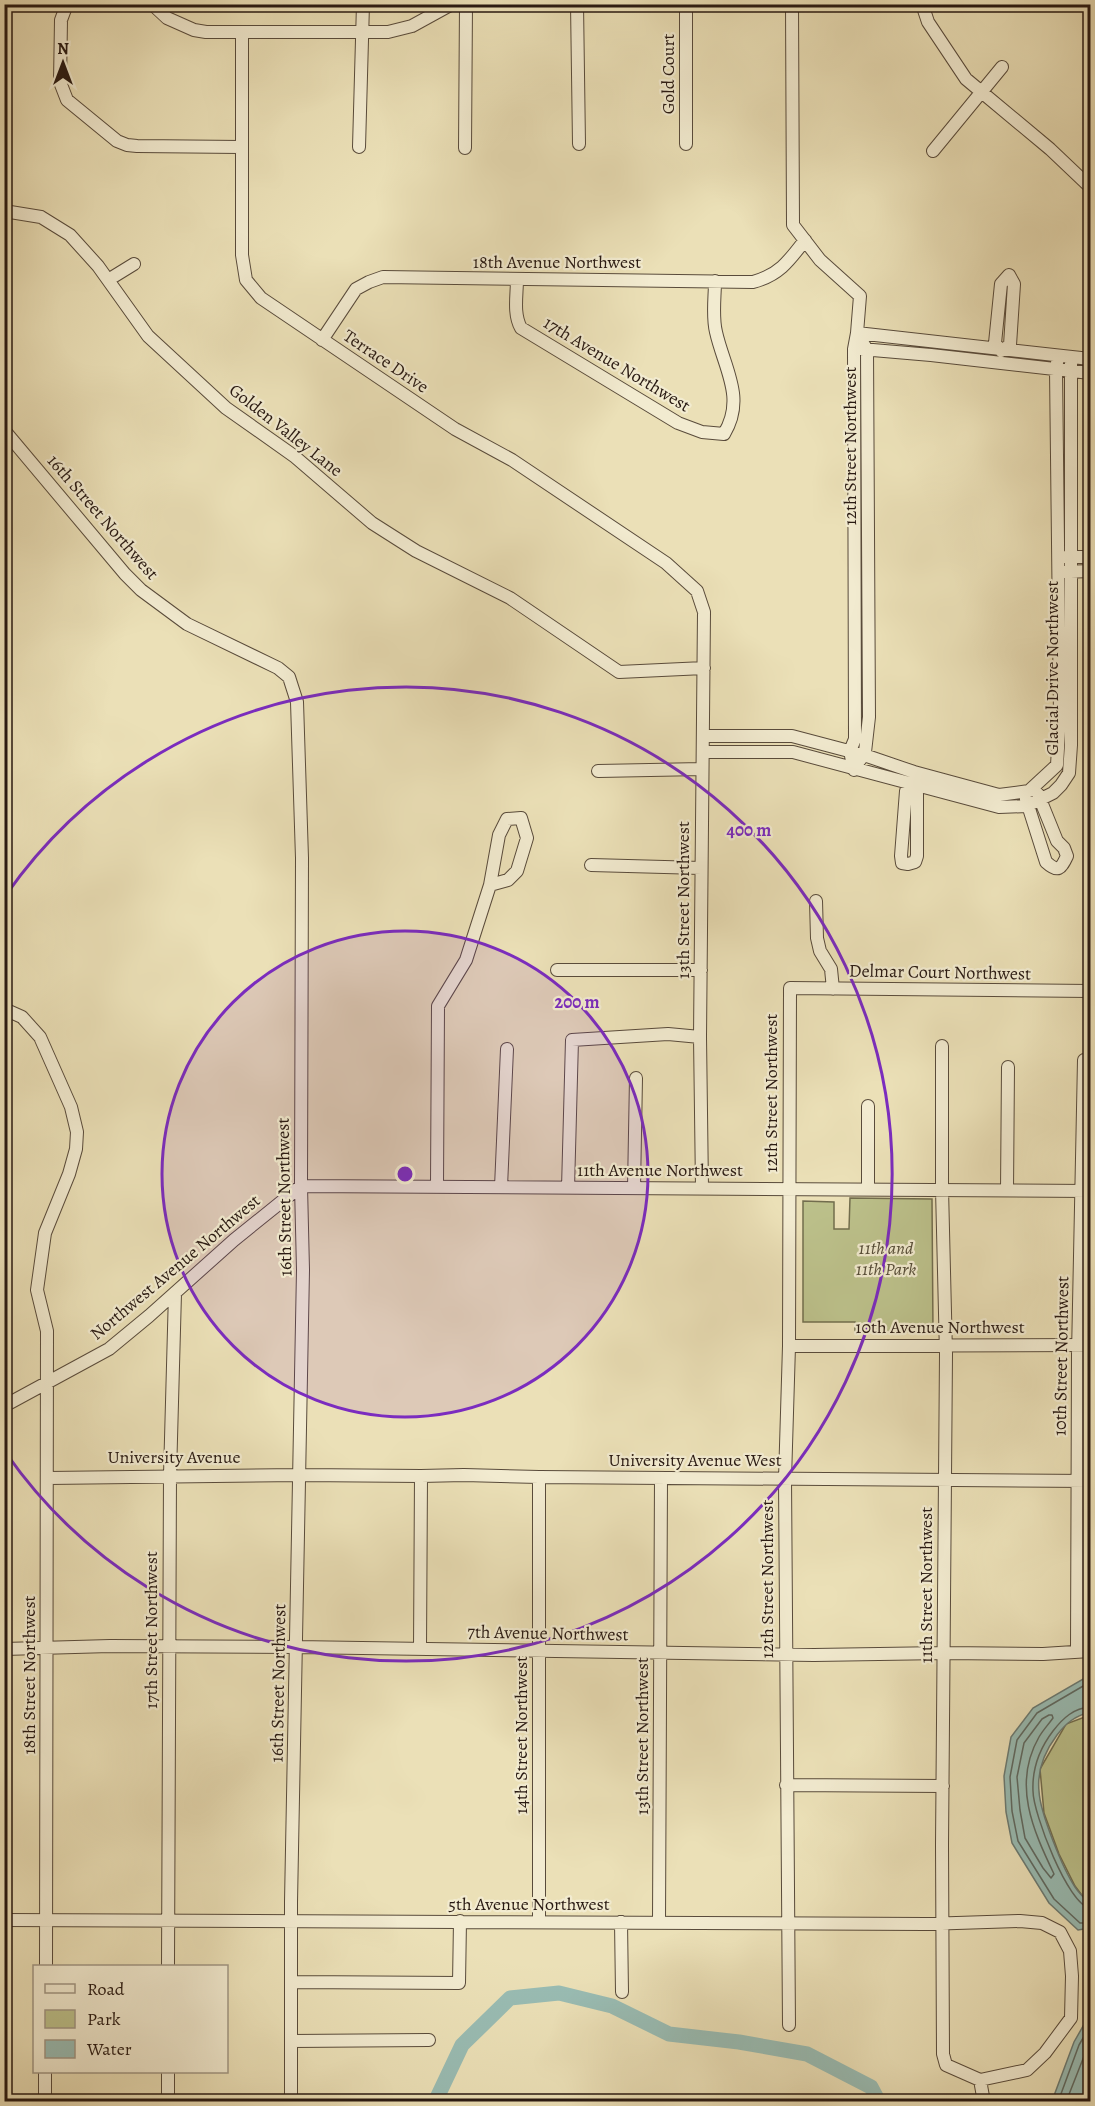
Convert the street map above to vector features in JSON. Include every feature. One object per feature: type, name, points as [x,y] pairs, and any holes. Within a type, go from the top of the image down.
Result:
[{"type":"street","points":[[66,4],[61,20],[60,82],[63,92],[67,99],[117,141],[127,146],[241,147]]},
{"type":"street","points":[[152,4],[166,18],[194,30],[242,33],[388,32],[412,26],[452,4]]},
{"type":"street","points":[[359,147],[363,4]]},
{"type":"street","points":[[465,148],[466,4]]},
{"type":"street","points":[[577,4],[579,144]]},
{"type":"street","name":"Gold Court","points":[[686,4],[686,144]]},
{"type":"street","points":[[792,4],[793,225],[820,260],[860,296],[854,349],[855,740],[850,751],[855,770]]},
{"type":"street","points":[[922,4],[928,22],[966,79],[1050,149],[1090,187]]},
{"type":"street","name":"Terrace Drive","points":[[242,33],[242,255],[246,280],[261,298],[322,340],[455,429],[512,460],[666,563],[697,591],[704,612]]},
{"type":"street","points":[[933,152],[1002,67]]},
{"type":"street","name":"Golden Valley Lane","points":[[9,211],[41,218],[70,235],[98,266],[148,336],[225,408],[294,456],[372,523],[416,550],[510,598],[619,672],[704,668]]},
{"type":"street","name":"18th Avenue Northwest","points":[[322,340],[356,289],[383,277],[753,282],[769,278],[784,266],[805,240]]},
{"type":"street","points":[[108,280],[134,264]]},
{"type":"street","points":[[1009,274],[1014,284],[1010,345],[1000,357],[995,343],[1001,284],[1009,274]]},
{"type":"street","name":"17th Avenue Northwest","points":[[517,279],[516,312],[517,322],[521,328],[678,423],[702,432],[724,434],[732,421],[734,387],[715,330],[715,281]]},
{"type":"street","points":[[857,333],[1000,357],[1056,370],[1090,373]]},
{"type":"street","name":"12th Street Northwest","points":[[855,770],[864,754],[869,717],[867,350],[857,333]]},
{"type":"street","points":[[854,349],[1000,357],[1090,359]]},
{"type":"street","points":[[703,736],[792,736],[864,754],[913,778],[999,795],[1029,790],[1057,765],[1060,715],[1056,370],[1064,357]]},
{"type":"street","name":"Glacial Drive Northwest","points":[[703,752],[793,753],[855,770],[913,778],[999,807],[1027,806],[1053,793],[1061,785],[1069,773],[1071,746],[1070,371],[1064,357]]},
{"type":"street","name":"16th Street Northwest","points":[[4,430],[141,590],[189,625],[278,668],[290,677],[297,702],[302,858],[303,1270],[291,1920],[291,2102]]},
{"type":"street","points":[[1057,557],[1090,557]]},
{"type":"street","points":[[1057,572],[1090,571]]},
{"type":"street","name":"13th Street Northwest","points":[[702,1188],[700,1037],[704,612]]},
{"type":"street","points":[[598,771],[702,769]]},
{"type":"street","points":[[913,778],[917,794],[917,856],[915,862],[908,864],[902,863],[902,856],[906,791],[913,778]]},
{"type":"street","points":[[1029,790],[1040,800],[1057,841],[1064,848],[1067,856],[1063,866],[1052,868],[1046,862],[1027,806],[1029,790]]},
{"type":"street","points":[[437,1186],[438,1006],[466,960],[490,885],[499,835],[507,819],[521,818],[527,838],[517,871],[508,880],[490,885]]},
{"type":"street","points":[[591,865],[701,868]]},
{"type":"street","points":[[816,901],[817,938],[820,951],[831,969],[833,989]]},
{"type":"street","points":[[558,970],[701,970]]},
{"type":"street","name":"12th Street Northwest","points":[[789,2025],[785,1479],[789,1346],[790,988]]},
{"type":"street","name":"Delmar Court Northwest","points":[[790,988],[1090,991]]},
{"type":"street","name":"18th Street Northwest","points":[[4,1009],[22,1017],[40,1037],[71,1107],[77,1132],[76,1149],[69,1174],[45,1233],[37,1290],[47,1331],[46,1965]]},
{"type":"street","points":[[568,1188],[573,1040],[668,1034],[700,1037]]},
{"type":"street","name":"11th Street Northwest","points":[[942,1046],[945,1344],[943,2054],[946,2065],[980,2080]]},
{"type":"street","points":[[501,1187],[507,1049]]},
{"type":"street","name":"10th Street Northwest","points":[[1077,1652],[1084,1481],[1086,1190],[1084,1060]]},
{"type":"street","points":[[1007,1190],[1008,1067]]},
{"type":"street","points":[[634,1188],[636,1078]]},
{"type":"street","points":[[868,1106],[868,1190]]},
{"type":"street","name":"11th Avenue Northwest","points":[[301,1186],[1086,1190]]},
{"type":"street","name":"Northwest Avenue Northwest","points":[[4,1406],[109,1349],[234,1240],[301,1186]]},
{"type":"street","name":"17th Street Northwest","points":[[168,1965],[170,1475],[175,1293]]},
{"type":"street","name":"10th Avenue Northwest","points":[[789,1346],[1085,1345]]},
{"type":"street","name":"University Avenue","points":[[48,1478],[300,1474]]},
{"type":"street","name":"University Avenue West","points":[[300,1474],[1084,1481]]},
{"type":"street","points":[[420,1649],[421,1476]]},
{"type":"street","name":"14th Street Northwest","points":[[539,1477],[539,1922]]},
{"type":"street","name":"13th Street Northwest","points":[[659,1922],[661,1478]]},
{"type":"street","name":"7th Avenue Northwest","points":[[4,1649],[110,1646],[296,1647],[785,1654],[1043,1654],[1090,1651]]},
{"type":"street","points":[[786,1785],[943,1786]]},
{"type":"street","name":"5th Avenue Northwest","points":[[4,1920],[942,1924],[1020,1921],[1042,1923],[1060,1932],[1070,1951],[1071,2018],[1045,2053],[1027,2070],[980,2080]]},
{"type":"street","points":[[291,1982],[459,1983],[460,1921]]},
{"type":"street","points":[[621,1922],[622,1992]]},
{"type":"street","points":[[291,2041],[429,2040]]},
{"type":"street","points":[[45,2073],[45,2102]]},
{"type":"street","points":[[168,2073],[168,2102]]},
{"type":"street","points":[[980,2080],[984,2102]]},
{"type":"green space","name":"11th and 11th Park","points":[[850,1198],[932,1199],[933,1332],[855,1331],[855,1322],[803,1322],[803,1201],[834,1202],[834,1229],[849,1229]]},
{"type":"green space","points":[[1090,1715],[1090,1906],[1075,1886],[1059,1854],[1044,1813],[1040,1769],[1066,1724]]},
{"type":"water","points":[[1090,1675],[1090,1712],[1071,1720],[1057,1735],[1049,1748],[1039,1776],[1043,1813],[1059,1855],[1075,1887],[1090,1904],[1090,1928],[1078,1930],[1049,1903],[1012,1843],[1006,1812],[1004,1776],[1011,1737],[1033,1708]]},
{"type":"water","points":[[1090,2014],[1089,2101],[1052,2101],[1074,2042]]},
{"type":"waterway","points":[[435,2102],[462,2045],[510,1998],[559,1993],[612,2006],[669,2034],[739,2042],[807,2054],[871,2087],[879,2102]]}]
